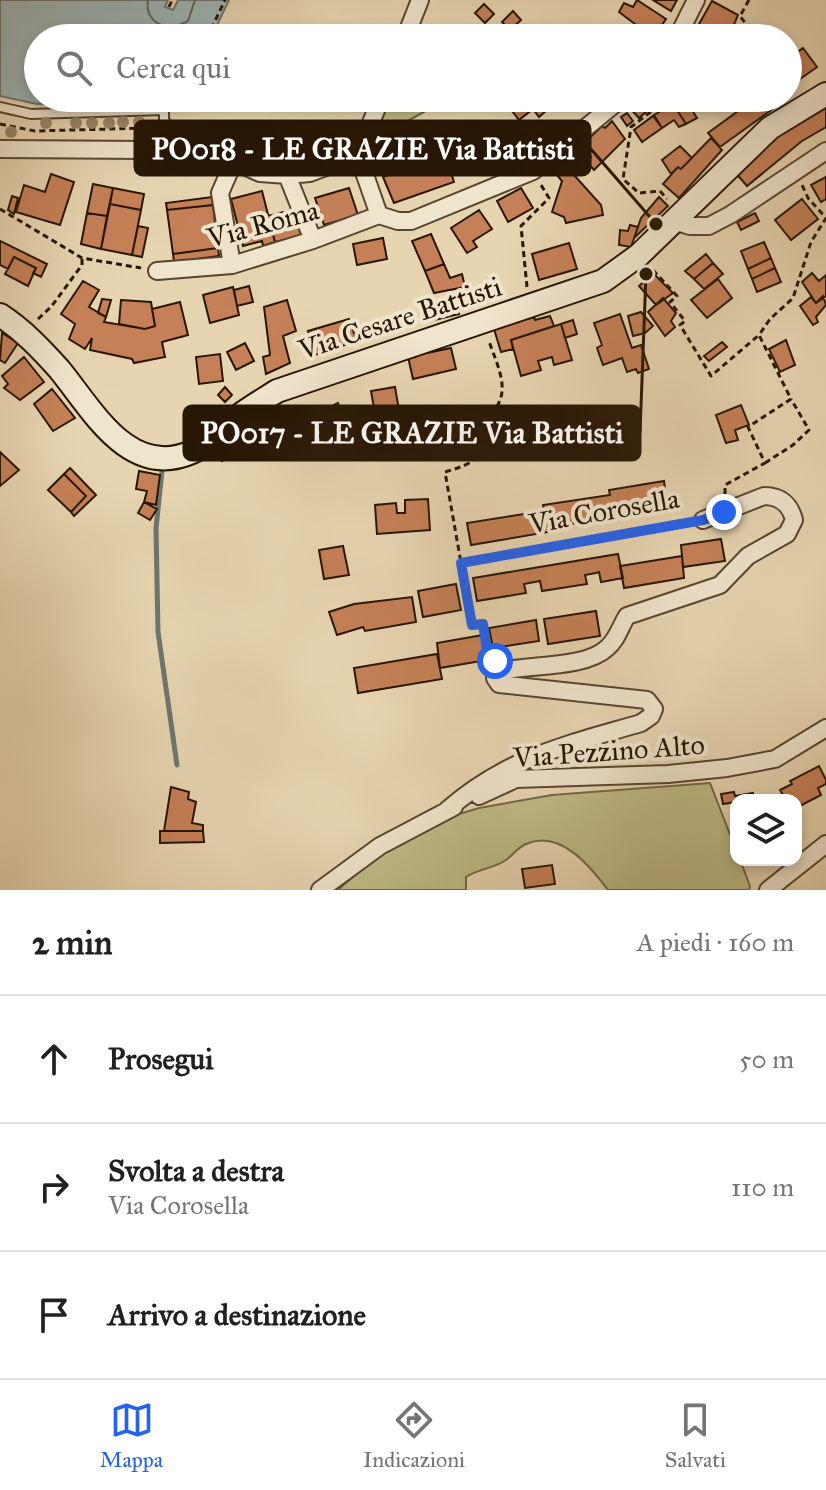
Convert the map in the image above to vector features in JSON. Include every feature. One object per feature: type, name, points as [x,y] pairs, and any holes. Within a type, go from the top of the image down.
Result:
[{"type":"main road","name":"Via Cesare Battisti","points":[[802,109],[826,94]]},
{"type":"main road","name":"Via Cesare Battisti","points":[[0,315],[40,348],[100,424],[114,436],[144,455],[178,458],[197,450],[240,415],[277,391],[603,281],[639,255],[770,128],[796,112]]},
{"type":"street","points":[[411,24],[420,0]]},
{"type":"street","points":[[685,24],[696,0]]},
{"type":"street","points":[[375,112],[358,155],[383,217]]},
{"type":"street","name":"Via Roma","points":[[157,271],[232,265],[383,217],[411,221],[533,171],[605,112]]},
{"type":"street","points":[[0,149],[147,150],[184,144],[202,147],[260,173],[287,175],[310,173],[358,155]]},
{"type":"street","points":[[676,218],[690,226],[709,226],[826,151]]},
{"type":"street","points":[[232,265],[220,193],[234,161]]},
{"type":"street","points":[[287,175],[313,240]]},
{"type":"street","name":"Via Corosella","points":[[496,672],[524,665],[580,660],[601,653],[616,638],[627,616],[720,585],[748,556],[787,534],[794,520],[790,508],[774,496],[764,496],[703,520]]},
{"type":"street","points":[[447,810],[466,793],[513,764],[553,748],[645,721],[654,709],[647,700],[499,684],[495,678],[496,672]]},
{"type":"street","name":"Via Pezzino Alto","points":[[320,890],[380,846],[447,810],[516,779],[668,774],[727,768],[775,759],[826,728]]},
{"type":"street","points":[[768,890],[826,844]]},
{"type":"lane","points":[[0,107],[31,114],[98,112]]},
{"type":"lane","points":[[164,112],[164,120],[184,144]]},
{"type":"path","points":[[169,7],[172,0]]},
{"type":"path","points":[[214,24],[225,0]]},
{"type":"path","points":[[746,24],[740,16],[749,0]]},
{"type":"path","points":[[651,112],[631,127],[623,179],[639,193],[660,191],[676,218]]},
{"type":"path","points":[[0,124],[35,131],[148,128],[149,117],[164,116]]},
{"type":"path","points":[[529,307],[521,226],[549,198],[533,171]]},
{"type":"path","points":[[639,255],[677,296],[670,302],[685,321],[680,325],[711,376],[759,335],[770,319],[793,298],[811,242],[826,218],[808,198],[794,171]]},
{"type":"path","points":[[0,209],[82,258],[157,271]]},
{"type":"path","points":[[35,321],[51,307],[82,265],[82,258]]},
{"type":"path","points":[[483,322],[500,375],[502,395],[490,418],[483,448],[471,465],[445,472],[472,625],[483,624],[489,662],[495,661],[496,666],[491,666],[492,672],[496,672]]},
{"type":"path","points":[[724,512],[725,485],[793,445],[809,430],[759,335]]},
{"type":"path","points":[[765,463],[748,427],[791,399]]},
{"type":"path","name":"Via Corosella","points":[[461,563],[703,520]]},
{"type":"shaded area","points":[[384,112],[424,112],[373,140]]},
{"type":"shaded area","points":[[710,783],[730,835],[730,866],[742,866],[749,890],[608,890],[573,852],[551,841],[539,841],[523,846],[502,863],[466,877],[466,890],[338,890],[376,856],[432,822],[479,808],[552,795]]},
{"type":"water","points":[[0,0],[168,0],[165,7],[173,10],[178,0],[229,0],[218,24],[24,24],[24,101],[0,96]]},
{"type":"building","points":[[637,0],[666,19],[663,24],[635,24],[619,12],[624,3],[633,7]]},
{"type":"building","points":[[653,0],[677,0],[671,11]]},
{"type":"building","points":[[712,1],[738,15],[734,24],[699,24]]},
{"type":"building","points":[[484,4],[494,14],[485,23],[475,13]]},
{"type":"building","points":[[513,11],[521,20],[517,24],[502,22]]},
{"type":"building","points":[[802,49],[817,67],[802,78]]},
{"type":"building","points":[[826,105],[826,127],[802,141],[747,186],[734,171],[788,123]]},
{"type":"building","points":[[513,112],[529,112],[519,120]]},
{"type":"building","points":[[678,112],[693,112],[697,118],[686,124]]},
{"type":"building","points":[[678,112],[686,124],[679,127],[674,120],[662,128],[654,115]]},
{"type":"building","points":[[737,112],[769,112],[720,147],[708,133]]},
{"type":"building","points":[[627,113],[633,121],[627,126],[621,117]]},
{"type":"building","points":[[653,116],[662,128],[642,142],[634,130]]},
{"type":"building","points":[[612,121],[625,139],[594,170],[587,162],[591,157],[581,146]]},
{"type":"building","points":[[439,134],[454,182],[394,203],[383,177],[424,162],[418,141]]},
{"type":"building","points":[[711,138],[722,150],[679,198],[663,184]]},
{"type":"building","points":[[680,146],[692,158],[671,174],[662,160]]},
{"type":"building","points":[[565,165],[601,205],[603,215],[566,223],[564,217],[552,212],[562,181],[556,174]]},
{"type":"building","points":[[51,174],[74,182],[60,225],[16,212],[24,185],[45,192]]},
{"type":"building","points":[[826,177],[826,199],[821,202],[811,185]]},
{"type":"building","points":[[93,184],[113,188],[107,216],[87,213]]},
{"type":"building","points":[[113,188],[144,194],[141,210],[110,204]]},
{"type":"building","points":[[349,188],[358,215],[324,225],[315,198]]},
{"type":"building","points":[[521,188],[533,208],[508,222],[497,201]]},
{"type":"building","points":[[262,191],[275,242],[263,246],[262,241],[243,246],[231,199]]},
{"type":"building","points":[[12,196],[18,198],[14,214],[8,210]]},
{"type":"building","points":[[212,197],[213,205],[167,210],[166,203]]},
{"type":"building","points":[[659,197],[668,206],[634,238],[641,218]]},
{"type":"building","points":[[802,199],[818,219],[791,240],[775,220]]},
{"type":"building","points":[[110,204],[141,210],[132,255],[101,249]]},
{"type":"building","points":[[213,205],[218,248],[173,254],[167,210]]},
{"type":"building","points":[[296,209],[303,236],[275,242],[268,216]]},
{"type":"building","points":[[479,210],[492,229],[473,241],[477,247],[467,253],[451,228]]},
{"type":"building","points":[[87,213],[107,216],[101,249],[81,244]]},
{"type":"building","points":[[755,213],[759,221],[741,230],[737,222]]},
{"type":"building","points":[[630,225],[638,227],[631,247],[619,245],[620,230],[628,231]]},
{"type":"building","points":[[138,226],[148,228],[142,257],[132,255]]},
{"type":"building","points":[[431,234],[444,264],[425,271],[412,241]]},
{"type":"building","points":[[383,238],[387,259],[357,265],[353,244]]},
{"type":"building","points":[[0,241],[47,264],[41,277],[33,273],[36,268],[14,257],[8,269],[0,265]]},
{"type":"building","points":[[764,242],[771,258],[748,269],[741,251]]},
{"type":"building","points":[[569,243],[577,269],[539,280],[532,254]]},
{"type":"building","points":[[218,248],[219,256],[174,262],[173,254]]},
{"type":"building","points":[[706,254],[713,263],[694,279],[685,271]]},
{"type":"building","points":[[14,257],[36,268],[28,286],[5,274]]},
{"type":"building","points":[[771,258],[775,268],[752,279],[748,269]]},
{"type":"building","points":[[713,263],[723,274],[704,289],[694,279]]},
{"type":"building","points":[[444,264],[450,278],[462,274],[465,287],[434,293],[425,271]]},
{"type":"building","points":[[775,268],[781,282],[757,292],[752,279]]},
{"type":"building","points":[[653,273],[673,293],[656,305],[639,286]]},
{"type":"building","points":[[812,273],[819,281],[826,275],[826,296],[816,303],[802,282]]},
{"type":"building","points":[[718,279],[732,298],[707,318],[691,300]]},
{"type":"building","points":[[83,281],[99,290],[89,307],[106,317],[104,322],[145,329],[155,326],[152,309],[180,302],[188,335],[162,342],[165,357],[134,363],[132,359],[90,350],[92,338],[85,349],[69,339],[75,324],[61,314]]},
{"type":"building","points":[[249,286],[253,302],[237,306],[234,290]]},
{"type":"building","points":[[233,287],[239,315],[210,323],[203,295]]},
{"type":"building","points":[[823,296],[826,305],[816,317],[818,322],[813,325],[800,306],[811,297],[816,303]]},
{"type":"building","points":[[663,298],[676,313],[671,321],[675,327],[665,336],[648,312]]},
{"type":"building","points":[[102,299],[111,300],[106,317],[98,313]]},
{"type":"building","points":[[121,300],[151,302],[155,326],[145,329],[119,324]]},
{"type":"building","points":[[287,300],[296,331],[283,336],[290,363],[266,374],[263,357],[270,355],[264,307]]},
{"type":"building","points":[[422,301],[442,304],[456,301],[459,314],[426,322]]},
{"type":"building","points":[[641,312],[653,326],[645,333],[633,336],[628,316]]},
{"type":"building","points":[[620,314],[632,348],[641,345],[649,369],[638,373],[636,369],[627,372],[622,358],[603,365],[597,348],[602,345],[594,323]]},
{"type":"building","points":[[550,316],[554,326],[511,340],[513,349],[501,352],[494,329],[534,317],[535,320]]},
{"type":"building","points":[[349,319],[357,341],[315,355],[308,331]]},
{"type":"building","points":[[573,320],[577,334],[565,338],[561,324]]},
{"type":"building","points":[[561,324],[572,360],[554,365],[552,357],[538,361],[541,370],[521,376],[511,340]]},
{"type":"building","points":[[2,333],[18,343],[5,363],[0,360]]},
{"type":"building","points":[[786,340],[795,365],[780,372],[769,349]]},
{"type":"building","points":[[722,342],[727,347],[709,361],[704,356]]},
{"type":"building","points":[[245,343],[254,361],[236,370],[227,352]]},
{"type":"building","points":[[451,348],[456,369],[413,379],[408,357]]},
{"type":"building","points":[[220,354],[223,381],[199,384],[196,357]]},
{"type":"building","points":[[24,357],[44,382],[20,400],[4,388],[8,384],[2,376]]},
{"type":"building","points":[[225,387],[232,395],[225,402],[218,395]]},
{"type":"building","points":[[395,387],[399,410],[375,414],[371,391]]},
{"type":"building","points":[[52,389],[75,418],[53,431],[34,404]]},
{"type":"building","points":[[338,403],[345,424],[328,432],[331,441],[322,444],[317,433],[284,446],[275,422],[305,412],[308,418]]},
{"type":"building","points":[[741,405],[749,425],[735,430],[738,440],[726,443],[716,415]]},
{"type":"building","points":[[255,417],[266,435],[222,461],[216,449]]},
{"type":"building","points":[[393,445],[394,459],[385,460],[384,446]]},
{"type":"building","points":[[0,452],[19,470],[0,486]]},
{"type":"building","points":[[70,468],[96,495],[74,516],[71,512],[86,496],[64,474]]},
{"type":"building","points":[[139,471],[160,475],[156,505],[144,502],[147,491],[136,489]]},
{"type":"building","points":[[64,474],[86,496],[71,512],[48,490]]},
{"type":"building","points":[[664,481],[667,503],[613,512],[613,517],[548,528],[548,532],[471,545],[467,523],[544,511],[543,505],[610,495],[609,490]]},
{"type":"building","points":[[428,499],[430,530],[377,534],[375,505],[396,503],[397,513],[405,513],[405,500]]},
{"type":"building","points":[[144,502],[157,509],[150,520],[138,513]]},
{"type":"building","points":[[721,539],[725,561],[683,567],[681,545]]},
{"type":"building","points":[[343,546],[349,575],[324,579],[319,550]]},
{"type":"building","points":[[618,554],[623,578],[601,582],[599,572],[585,575],[587,584],[542,591],[540,581],[524,584],[526,593],[477,601],[473,578]]},
{"type":"building","points":[[682,556],[684,578],[624,588],[620,566]]},
{"type":"building","points":[[456,584],[461,610],[423,617],[418,591]]},
{"type":"building","points":[[412,597],[416,622],[365,631],[363,627],[337,635],[329,612],[354,604]]},
{"type":"building","points":[[596,611],[600,636],[548,644],[544,619]]},
{"type":"building","points":[[536,620],[539,641],[493,648],[489,628]]},
{"type":"building","points":[[483,635],[487,660],[440,668],[437,643]]},
{"type":"building","points":[[437,654],[442,679],[358,693],[354,668]]},
{"type":"building","points":[[819,766],[826,784],[818,788],[821,795],[802,805],[802,794],[782,794],[780,790],[792,784],[790,781]]},
{"type":"building","points":[[171,787],[189,792],[188,799],[196,802],[192,823],[203,825],[203,831],[164,831]]},
{"type":"building","points":[[734,792],[734,794],[730,794],[730,803],[723,804],[721,794]]},
{"type":"building","points":[[160,831],[203,831],[204,842],[160,843]]},
{"type":"building","points":[[552,865],[555,884],[525,888],[522,869]]},
{"type":"waterway","points":[[162,471],[156,528],[158,632],[177,765]]},
{"type":"place","name":"PO018 - LE GRAZIE Via Battisti","points":[[656,224]]},
{"type":"place","name":"PO017 - LE GRAZIE Via Battisti","points":[[646,274]]},
{"type":"route","points":[[495,661],[489,662],[483,624],[472,625],[461,563],[703,520],[724,512]]}]
